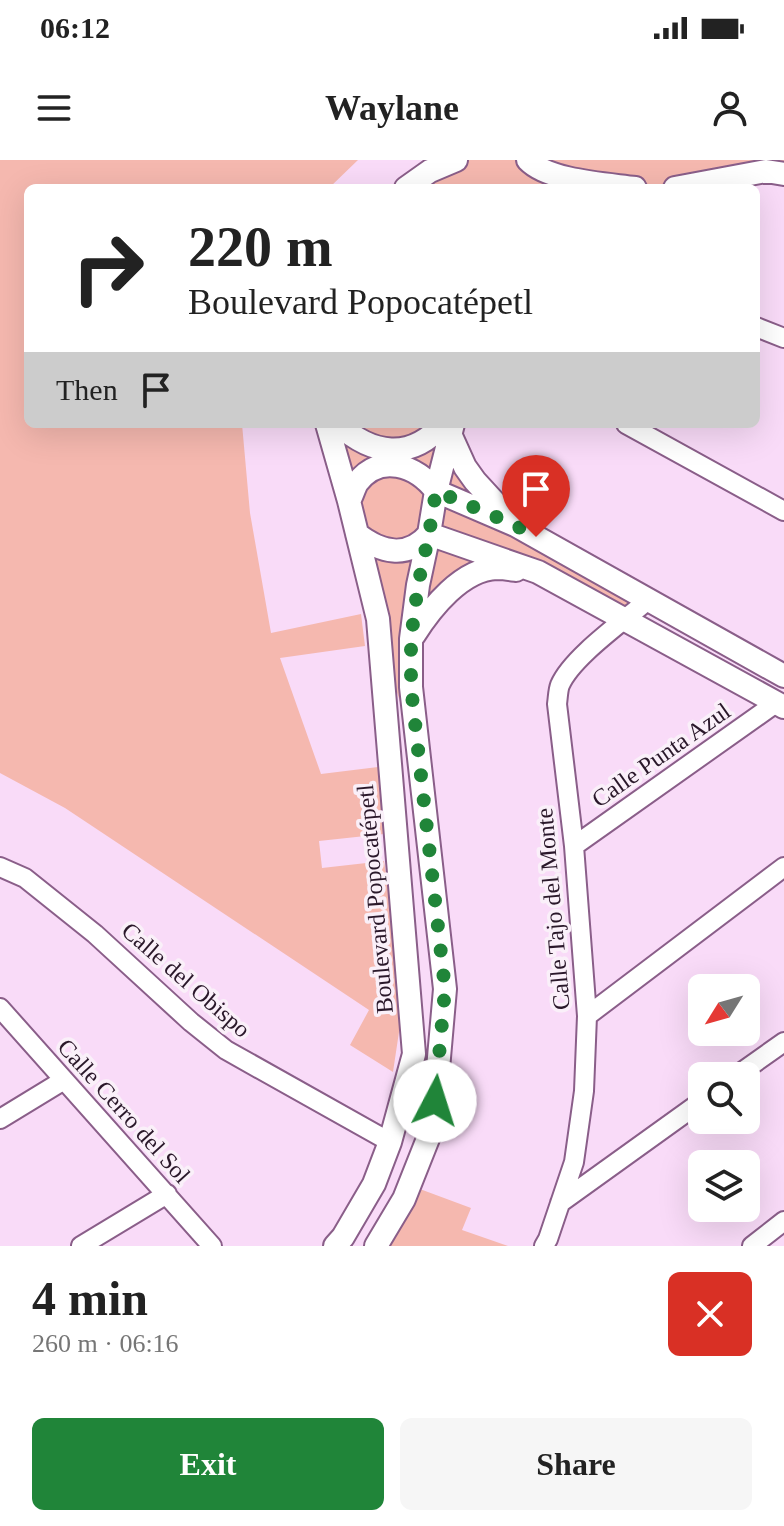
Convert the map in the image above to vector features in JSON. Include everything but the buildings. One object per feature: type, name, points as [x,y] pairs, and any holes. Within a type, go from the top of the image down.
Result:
[{"type":"street","points":[[412,184],[430,171],[456,160]]},
{"type":"street","points":[[528,160],[536,168],[573,180],[604,184]]},
{"type":"street","points":[[696,184],[766,171],[784,174]]},
{"type":"street","points":[[760,329],[784,338]]},
{"type":"street","name":"Boulevard Popocatépetl","points":[[328,428],[378,619],[414,1054],[390,1142],[374,1184],[335,1246]]},
{"type":"street","points":[[343,428],[361,442],[375,448],[390,449],[406,448],[449,428]]},
{"type":"street","points":[[376,1246],[404,1199],[433,1126],[445,989],[411,687],[411,639],[418,585],[449,428]]},
{"type":"street","points":[[449,428],[465,467],[515,525]]},
{"type":"street","points":[[634,428],[784,511]]},
{"type":"street","points":[[649,428],[657,440]]},
{"type":"street","points":[[349,501],[356,485],[372,471],[390,465],[411,469],[428,480],[436,491],[515,525],[784,676]]},
{"type":"street","points":[[357,534],[378,547],[398,551],[410,550],[429,534]]},
{"type":"street","points":[[429,534],[538,572],[780,705]]},
{"type":"street","points":[[411,639],[430,610],[462,582],[477,574],[494,568],[538,572]]},
{"type":"street","name":"Calle Tajo del Monte","points":[[544,1246],[574,1162],[584,1091],[587,1016],[574,846],[557,704],[559,687],[577,662],[648,600]]},
{"type":"street","name":"Calle Punta Azul","points":[[574,846],[780,705]]},
{"type":"street","name":"Calle del Obispo","points":[[0,867],[25,878],[95,934],[226,1050],[390,1142]]},
{"type":"street","points":[[587,1016],[784,867]]},
{"type":"street","name":"Calle Cerro del Sol","points":[[0,1008],[212,1246]]},
{"type":"street","points":[[756,1062],[784,1042]]},
{"type":"street","points":[[0,1119],[64,1080]]},
{"type":"street","points":[[560,1203],[688,1111]]},
{"type":"street","points":[[81,1246],[167,1194]]},
{"type":"street","points":[[752,1246],[784,1221]]},
{"type":"shaded area","points":[[0,160],[358,160],[333,184],[24,184],[24,428],[242,428],[250,513],[271,633],[361,614],[365,646],[280,658],[321,774],[378,767],[384,834],[319,841],[322,868],[384,861],[405,992],[393,1072],[350,1045],[369,1010],[65,808],[0,773]]},
{"type":"shaded area","points":[[460,160],[784,160],[784,174],[706,184],[416,184]]},
{"type":"shaded area","points":[[329,428],[454,428],[483,494],[644,601],[621,615],[538,569],[494,567],[410,639],[401,705],[381,642]]},
{"type":"shaded area","points":[[401,1182],[471,1208],[462,1230],[508,1246],[363,1246],[382,1224]]},
{"type":"route","points":[[435,1101],[445,989],[411,687],[411,639],[436,491],[536,537]]}]
